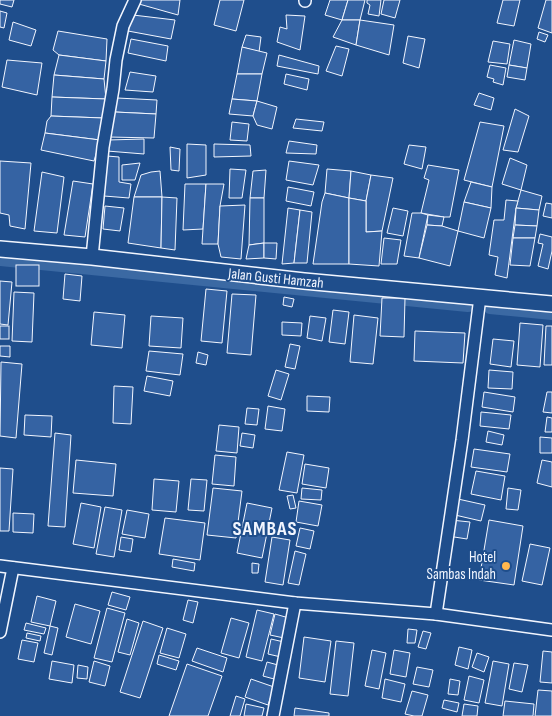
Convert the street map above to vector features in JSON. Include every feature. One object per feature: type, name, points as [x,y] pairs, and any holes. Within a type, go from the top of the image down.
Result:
[{"type":"street","points":[[92,257],[103,147],[114,89],[118,51],[123,26],[136,0]]},
{"type":"street","name":"Jalan Gusti Hamzah","points":[[0,249],[92,257],[304,281],[552,304]]},
{"type":"street","points":[[436,614],[462,440],[480,297]]},
{"type":"street","points":[[0,566],[295,603],[436,614],[552,630]]},
{"type":"street","points":[[0,632],[12,568]]},
{"type":"street","points":[[273,716],[295,603]]},
{"type":"building","points":[[0,0],[14,0],[12,7],[0,4]]},
{"type":"building","points":[[140,0],[180,0],[178,15],[139,4]]},
{"type":"building","points":[[220,0],[244,0],[236,31],[214,25]]},
{"type":"building","points":[[330,0],[348,0],[342,20],[325,15]]},
{"type":"building","points":[[348,0],[365,0],[360,20],[342,20]]},
{"type":"building","points":[[367,0],[381,0],[379,16],[368,14],[370,5],[367,3]]},
{"type":"building","points":[[384,0],[400,0],[395,18],[381,14]]},
{"type":"building","points":[[503,0],[520,0],[514,26],[497,23]]},
{"type":"building","points":[[546,0],[552,0],[552,33],[538,28]]},
{"type":"building","points":[[0,11],[7,13],[4,28],[0,27]]},
{"type":"building","points":[[133,15],[175,20],[171,39],[128,31]]},
{"type":"building","points":[[286,15],[305,16],[300,50],[277,42],[280,27],[287,29]]},
{"type":"building","points":[[342,20],[360,20],[356,45],[333,37]]},
{"type":"building","points":[[360,20],[394,25],[389,55],[356,45]]},
{"type":"building","points":[[13,22],[36,30],[31,46],[9,40]]},
{"type":"building","points":[[58,31],[107,39],[106,61],[59,55],[53,50]]},
{"type":"building","points":[[539,32],[548,35],[545,42],[537,39]]},
{"type":"building","points":[[246,35],[261,37],[259,52],[242,47]]},
{"type":"building","points":[[408,36],[425,39],[419,68],[403,63]]},
{"type":"building","points":[[131,39],[168,46],[166,61],[128,53]]},
{"type":"building","points":[[514,40],[531,44],[527,68],[509,65]]},
{"type":"building","points":[[493,41],[510,44],[507,64],[488,62]]},
{"type":"building","points":[[336,46],[349,49],[342,76],[326,71]]},
{"type":"building","points":[[242,47],[267,53],[262,74],[237,74]]},
{"type":"building","points":[[59,55],[106,61],[104,79],[54,75]]},
{"type":"building","points":[[279,55],[319,66],[318,74],[277,66]]},
{"type":"building","points":[[7,60],[42,63],[37,95],[2,87]]},
{"type":"building","points":[[490,65],[506,68],[503,85],[493,82],[494,79],[487,77]]},
{"type":"building","points":[[509,65],[527,68],[525,80],[507,77]]},
{"type":"building","points":[[130,72],[156,76],[153,92],[125,90]]},
{"type":"building","points":[[237,74],[262,74],[257,101],[232,99]]},
{"type":"building","points":[[286,74],[309,79],[307,90],[284,84]]},
{"type":"building","points":[[54,75],[104,79],[106,99],[52,97]]},
{"type":"building","points":[[479,93],[494,98],[491,110],[474,105]]},
{"type":"building","points":[[52,97],[106,99],[103,118],[51,116]]},
{"type":"building","points":[[117,98],[157,100],[156,114],[115,112]]},
{"type":"building","points":[[232,99],[257,101],[253,116],[229,114]]},
{"type":"building","points":[[257,101],[277,107],[272,129],[257,125],[253,116]]},
{"type":"building","points":[[515,109],[529,116],[518,152],[503,150]]},
{"type":"building","points":[[115,112],[156,114],[154,138],[109,137]]},
{"type":"building","points":[[51,116],[103,118],[100,140],[45,133],[47,121]]},
{"type":"building","points":[[296,119],[324,122],[322,131],[293,128]]},
{"type":"building","points":[[232,122],[249,124],[247,141],[230,140]]},
{"type":"building","points":[[480,122],[504,126],[492,187],[464,180]]},
{"type":"building","points":[[45,133],[100,140],[94,161],[41,150]]},
{"type":"building","points":[[144,139],[144,154],[107,151],[108,140]]},
{"type":"building","points":[[289,141],[317,145],[316,154],[286,153]]},
{"type":"building","points":[[187,144],[206,145],[206,175],[187,178]]},
{"type":"building","points":[[214,144],[250,145],[251,156],[214,157]]},
{"type":"building","points":[[409,145],[426,147],[422,169],[404,164]]},
{"type":"building","points":[[170,147],[180,149],[179,171],[171,170]]},
{"type":"building","points":[[107,156],[119,157],[119,182],[131,184],[129,198],[104,196]]},
{"type":"building","points":[[510,158],[527,165],[521,190],[502,184]]},
{"type":"building","points":[[0,161],[31,163],[25,229],[10,226],[9,215],[0,213]]},
{"type":"building","points":[[289,161],[319,165],[313,185],[286,180]]},
{"type":"building","points":[[140,163],[135,180],[122,180],[122,165]]},
{"type":"building","points":[[428,165],[459,170],[450,217],[421,213],[429,180],[424,178]]},
{"type":"building","points":[[230,169],[246,170],[242,198],[229,198]]},
{"type":"building","points":[[327,169],[351,171],[349,198],[325,193]]},
{"type":"building","points":[[266,170],[264,198],[250,198],[253,171]]},
{"type":"building","points":[[160,171],[162,197],[134,197],[141,175]]},
{"type":"building","points":[[351,171],[371,175],[366,201],[349,198]]},
{"type":"building","points":[[42,172],[64,177],[57,233],[34,231]]},
{"type":"building","points":[[371,175],[393,178],[382,231],[366,232],[366,201]]},
{"type":"building","points":[[73,181],[93,184],[85,237],[64,235]]},
{"type":"building","points":[[471,182],[492,187],[491,208],[464,202]]},
{"type":"building","points":[[185,184],[206,184],[203,229],[183,230]]},
{"type":"building","points":[[206,184],[224,184],[220,206],[218,244],[202,244]]},
{"type":"building","points":[[288,187],[314,192],[311,206],[286,201]]},
{"type":"building","points":[[521,190],[542,196],[539,210],[516,208]]},
{"type":"building","points":[[325,193],[349,198],[349,264],[313,264]]},
{"type":"building","points":[[134,197],[162,197],[161,248],[128,243]]},
{"type":"building","points":[[162,197],[177,198],[175,250],[161,248]]},
{"type":"building","points":[[250,198],[264,198],[264,243],[249,245]]},
{"type":"building","points":[[349,198],[366,201],[366,232],[382,231],[379,266],[349,264]]},
{"type":"building","points":[[506,200],[518,201],[507,278],[495,275],[498,257],[489,255],[494,220],[504,220]]},
{"type":"building","points":[[464,202],[491,208],[484,238],[458,231]]},
{"type":"building","points":[[546,203],[552,204],[552,218],[543,216]]},
{"type":"building","points":[[245,205],[241,259],[221,257],[218,244],[220,206]]},
{"type":"building","points":[[105,206],[124,208],[120,231],[103,229]]},
{"type":"building","points":[[288,208],[300,210],[294,263],[282,264]]},
{"type":"building","points":[[393,208],[408,211],[403,236],[387,233]]},
{"type":"building","points":[[516,208],[539,210],[537,226],[515,225]]},
{"type":"building","points":[[300,210],[312,212],[307,263],[294,263]]},
{"type":"building","points":[[412,213],[428,215],[419,258],[404,256]]},
{"type":"building","points":[[428,215],[444,217],[442,226],[427,225]]},
{"type":"building","points":[[427,225],[442,226],[458,231],[450,266],[419,258]]},
{"type":"building","points":[[515,225],[537,226],[535,238],[513,238]]},
{"type":"building","points":[[540,234],[552,237],[552,251],[548,269],[538,266],[543,244],[538,243]]},
{"type":"building","points":[[384,238],[401,240],[397,264],[381,264]]},
{"type":"building","points":[[513,238],[535,238],[530,266],[510,265]]},
{"type":"building","points":[[264,243],[264,258],[246,259],[249,245]]},
{"type":"building","points":[[264,243],[277,243],[276,259],[264,258]]},
{"type":"building","points":[[16,265],[39,265],[39,286],[16,286]]},
{"type":"building","points":[[65,274],[82,276],[80,301],[63,299]]},
{"type":"building","points":[[0,281],[12,282],[8,325],[0,324]]},
{"type":"building","points":[[206,289],[227,291],[222,343],[201,341]]},
{"type":"building","points":[[14,292],[34,293],[32,342],[12,341]]},
{"type":"building","points":[[232,294],[256,295],[251,355],[227,353]]},
{"type":"building","points":[[284,297],[294,299],[292,307],[283,305]]},
{"type":"building","points":[[382,298],[405,298],[404,337],[380,336]]},
{"type":"building","points":[[333,310],[349,312],[345,344],[329,342]]},
{"type":"building","points":[[94,312],[125,315],[122,348],[91,345]]},
{"type":"building","points":[[354,315],[378,318],[373,364],[350,362]]},
{"type":"building","points":[[151,316],[183,318],[181,348],[149,346]]},
{"type":"building","points":[[310,316],[326,318],[322,341],[307,338]]},
{"type":"building","points":[[282,322],[302,323],[301,336],[282,335]]},
{"type":"building","points":[[520,323],[543,325],[540,367],[517,365]]},
{"type":"building","points":[[0,326],[9,326],[9,339],[0,339]]},
{"type":"building","points":[[546,326],[552,326],[552,365],[544,365]]},
{"type":"building","points":[[415,331],[465,333],[463,363],[414,361]]},
{"type":"building","points":[[493,339],[514,341],[511,367],[490,364]]},
{"type":"building","points":[[290,344],[300,346],[295,369],[285,367]]},
{"type":"building","points":[[0,346],[10,346],[10,357],[0,356]]},
{"type":"building","points":[[149,351],[183,354],[180,375],[146,371]]},
{"type":"building","points":[[198,352],[208,355],[206,365],[196,363]]},
{"type":"building","points":[[1,362],[22,364],[16,438],[0,436]]},
{"type":"building","points":[[276,370],[289,374],[281,400],[268,396]]},
{"type":"building","points":[[489,370],[513,372],[512,389],[488,388]]},
{"type":"building","points":[[147,376],[173,381],[170,396],[144,391]]},
{"type":"building","points":[[114,386],[133,387],[131,424],[113,423]]},
{"type":"building","points":[[484,392],[515,397],[513,412],[482,407]]},
{"type":"building","points":[[547,392],[552,392],[552,413],[543,412]]},
{"type":"building","points":[[307,396],[330,397],[329,412],[307,411]]},
{"type":"building","points":[[268,406],[285,409],[282,431],[265,429]]},
{"type":"building","points":[[247,408],[259,409],[257,425],[245,424]]},
{"type":"building","points":[[481,412],[511,415],[509,429],[480,426]]},
{"type":"building","points":[[25,415],[52,416],[51,437],[24,435]]},
{"type":"building","points":[[547,417],[552,418],[552,432],[545,432]]},
{"type":"building","points":[[219,425],[239,427],[237,453],[216,451]]},
{"type":"building","points":[[488,431],[504,435],[502,445],[486,442]]},
{"type":"building","points":[[55,433],[71,435],[65,527],[48,526]]},
{"type":"building","points":[[242,433],[255,435],[253,448],[240,446]]},
{"type":"building","points":[[540,437],[552,438],[552,453],[540,453]]},
{"type":"building","points":[[474,449],[510,454],[507,472],[471,467]]},
{"type":"building","points":[[287,452],[304,455],[297,493],[279,490]]},
{"type":"building","points":[[215,455],[236,457],[234,486],[212,484]]},
{"type":"building","points":[[76,460],[116,464],[113,496],[73,493]]},
{"type":"building","points":[[542,460],[552,462],[552,487],[537,483]]},
{"type":"building","points":[[305,464],[329,468],[326,488],[302,484]]},
{"type":"building","points":[[0,468],[13,469],[9,531],[0,531]]},
{"type":"building","points":[[476,471],[505,476],[501,500],[471,494]]},
{"type":"building","points":[[154,479],[179,481],[176,512],[152,510]]},
{"type":"building","points":[[191,479],[207,480],[204,511],[188,510]]},
{"type":"building","points":[[213,488],[242,491],[236,538],[207,535]]},
{"type":"building","points":[[302,488],[322,490],[321,500],[301,499]]},
{"type":"building","points":[[508,488],[521,490],[518,510],[506,509]]},
{"type":"building","points":[[293,495],[296,508],[290,509],[287,496]]},
{"type":"building","points":[[458,499],[485,505],[481,521],[455,515]]},
{"type":"building","points":[[299,501],[322,505],[318,526],[296,522]]},
{"type":"building","points":[[81,503],[101,507],[94,548],[73,544]]},
{"type":"building","points":[[247,503],[272,508],[262,558],[237,553]]},
{"type":"building","points":[[105,507],[122,510],[114,557],[96,554]]},
{"type":"building","points":[[127,510],[149,514],[145,538],[122,534]]},
{"type":"building","points":[[13,513],[34,514],[33,533],[13,532]]},
{"type":"building","points":[[165,518],[205,523],[200,560],[159,554]]},
{"type":"building","points":[[451,520],[470,522],[467,539],[448,536]]},
{"type":"building","points":[[489,520],[523,526],[514,585],[479,580]]},
{"type":"building","points":[[300,528],[314,531],[310,549],[296,546]]},
{"type":"building","points":[[121,537],[133,539],[131,552],[119,550]]},
{"type":"building","points":[[272,537],[290,540],[283,585],[265,582]]},
{"type":"building","points":[[530,544],[550,548],[542,585],[522,581]]},
{"type":"building","points":[[295,551],[306,554],[299,585],[288,583]]},
{"type":"building","points":[[173,559],[195,563],[194,571],[172,567]]},
{"type":"building","points":[[252,563],[259,564],[258,573],[252,573]]},
{"type":"building","points":[[112,592],[130,597],[126,610],[108,605]]},
{"type":"building","points":[[37,596],[56,601],[50,626],[31,622]]},
{"type":"building","points":[[188,600],[198,602],[193,623],[183,620]]},
{"type":"building","points":[[75,604],[100,611],[91,644],[66,637]]},
{"type":"building","points":[[107,608],[125,613],[112,662],[94,658]]},
{"type":"building","points":[[257,610],[274,614],[262,661],[246,657]]},
{"type":"building","points":[[275,614],[289,618],[284,638],[270,635]]},
{"type":"building","points":[[231,618],[249,623],[239,658],[221,653]]},
{"type":"building","points":[[127,619],[139,623],[130,655],[118,652]]},
{"type":"building","points":[[143,621],[163,628],[140,698],[120,692]]},
{"type":"building","points":[[26,623],[46,628],[44,634],[24,630]]},
{"type":"building","points":[[50,626],[58,628],[52,655],[44,653]]},
{"type":"building","points":[[167,628],[186,634],[179,658],[160,653]]},
{"type":"building","points":[[408,629],[417,630],[415,643],[407,643]]},
{"type":"building","points":[[423,631],[431,633],[426,649],[418,647]]},
{"type":"building","points":[[27,633],[41,636],[40,641],[26,638]]},
{"type":"building","points":[[304,637],[331,641],[325,682],[299,678]]},
{"type":"building","points":[[271,639],[284,642],[281,657],[268,654]]},
{"type":"building","points":[[22,640],[38,643],[34,662],[18,659]]},
{"type":"building","points":[[336,641],[354,643],[348,696],[330,694]]},
{"type":"building","points":[[459,647],[472,650],[468,669],[455,665]]},
{"type":"building","points":[[197,648],[227,658],[223,672],[192,661]]},
{"type":"building","points":[[372,650],[386,653],[379,689],[365,686]]},
{"type":"building","points":[[394,650],[410,653],[406,677],[390,674]]},
{"type":"building","points":[[543,651],[552,652],[552,683],[540,682]]},
{"type":"building","points":[[477,653],[489,657],[484,672],[472,667]]},
{"type":"building","points":[[159,655],[179,661],[176,670],[157,664]]},
{"type":"building","points":[[52,661],[74,665],[72,683],[49,679]]},
{"type":"building","points":[[94,661],[110,666],[105,686],[89,682]]},
{"type":"building","points":[[493,661],[509,664],[502,706],[485,703]]},
{"type":"building","points":[[267,662],[278,665],[274,679],[263,676]]},
{"type":"building","points":[[514,663],[528,665],[522,692],[509,689]]},
{"type":"building","points":[[187,664],[222,676],[208,716],[169,716]]},
{"type":"building","points":[[78,665],[88,667],[87,679],[77,678]]},
{"type":"building","points":[[417,667],[433,670],[429,687],[413,684]]},
{"type":"building","points":[[469,676],[484,680],[479,703],[464,700]]},
{"type":"building","points":[[251,679],[274,687],[268,705],[245,697]]},
{"type":"building","points":[[385,679],[405,684],[401,702],[382,698]]},
{"type":"building","points":[[450,679],[460,681],[458,695],[448,694]]},
{"type":"building","points":[[538,690],[552,691],[552,716],[535,716]]},
{"type":"building","points":[[412,691],[428,695],[422,716],[405,714]]},
{"type":"building","points":[[236,696],[245,699],[240,716],[230,716]]},
{"type":"building","points":[[444,700],[459,703],[457,712],[442,708]]},
{"type":"building","points":[[505,701],[534,704],[533,716],[503,716]]},
{"type":"building","points":[[246,704],[264,708],[262,716],[244,716]]},
{"type":"building","points":[[464,704],[478,706],[477,716],[462,716]]},
{"type":"building","points":[[295,708],[329,713],[329,716],[294,716]]},
{"type":"waterway","points":[[0,259],[468,305]]},
{"type":"waterway","points":[[490,307],[552,313]]},
{"type":"place","name":"Hotel Sambas Indah","points":[[506,566]]},
{"type":"district","name":"SAMBAS","points":[[265,528]]}]
